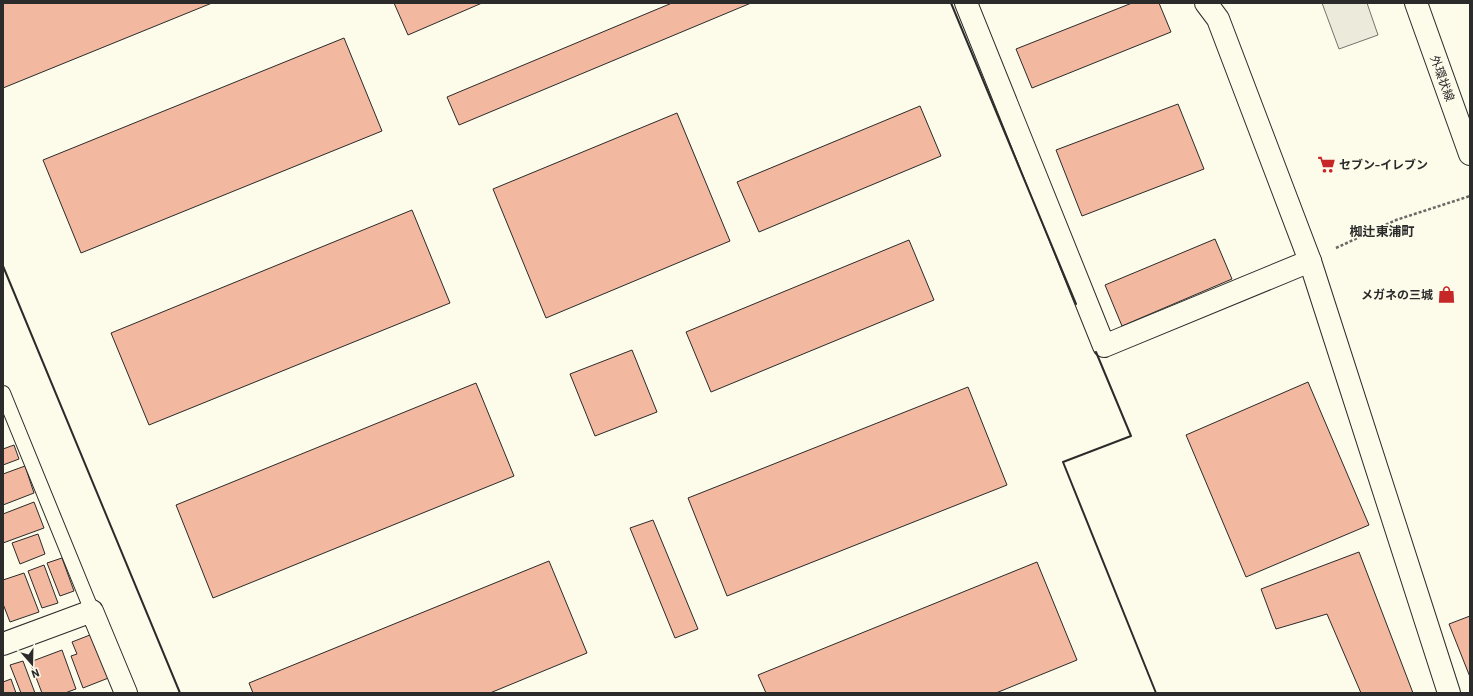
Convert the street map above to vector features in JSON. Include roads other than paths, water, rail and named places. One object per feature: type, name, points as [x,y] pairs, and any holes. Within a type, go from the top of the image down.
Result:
[{"type":"street","points":[[966,3],[1104,346],[1310,261]]},
{"type":"street","points":[[1206,3],[1218,19],[1310,261],[1449,693]]},
{"type":"street","name":"外環状線","points":[[1416,3],[1470,154]]},
{"type":"street","points":[[3,644],[92,610],[126,693]]},
{"type":"lane","points":[[3,393],[92,610]]},
{"type":"place","name":"セブン-イレブン","points":[[1326,164]]},
{"type":"place","name":"メガネの三城","points":[[1446,294]]},
{"type":"district","name":"椥辻東浦町","points":[[1382,231]]}]
